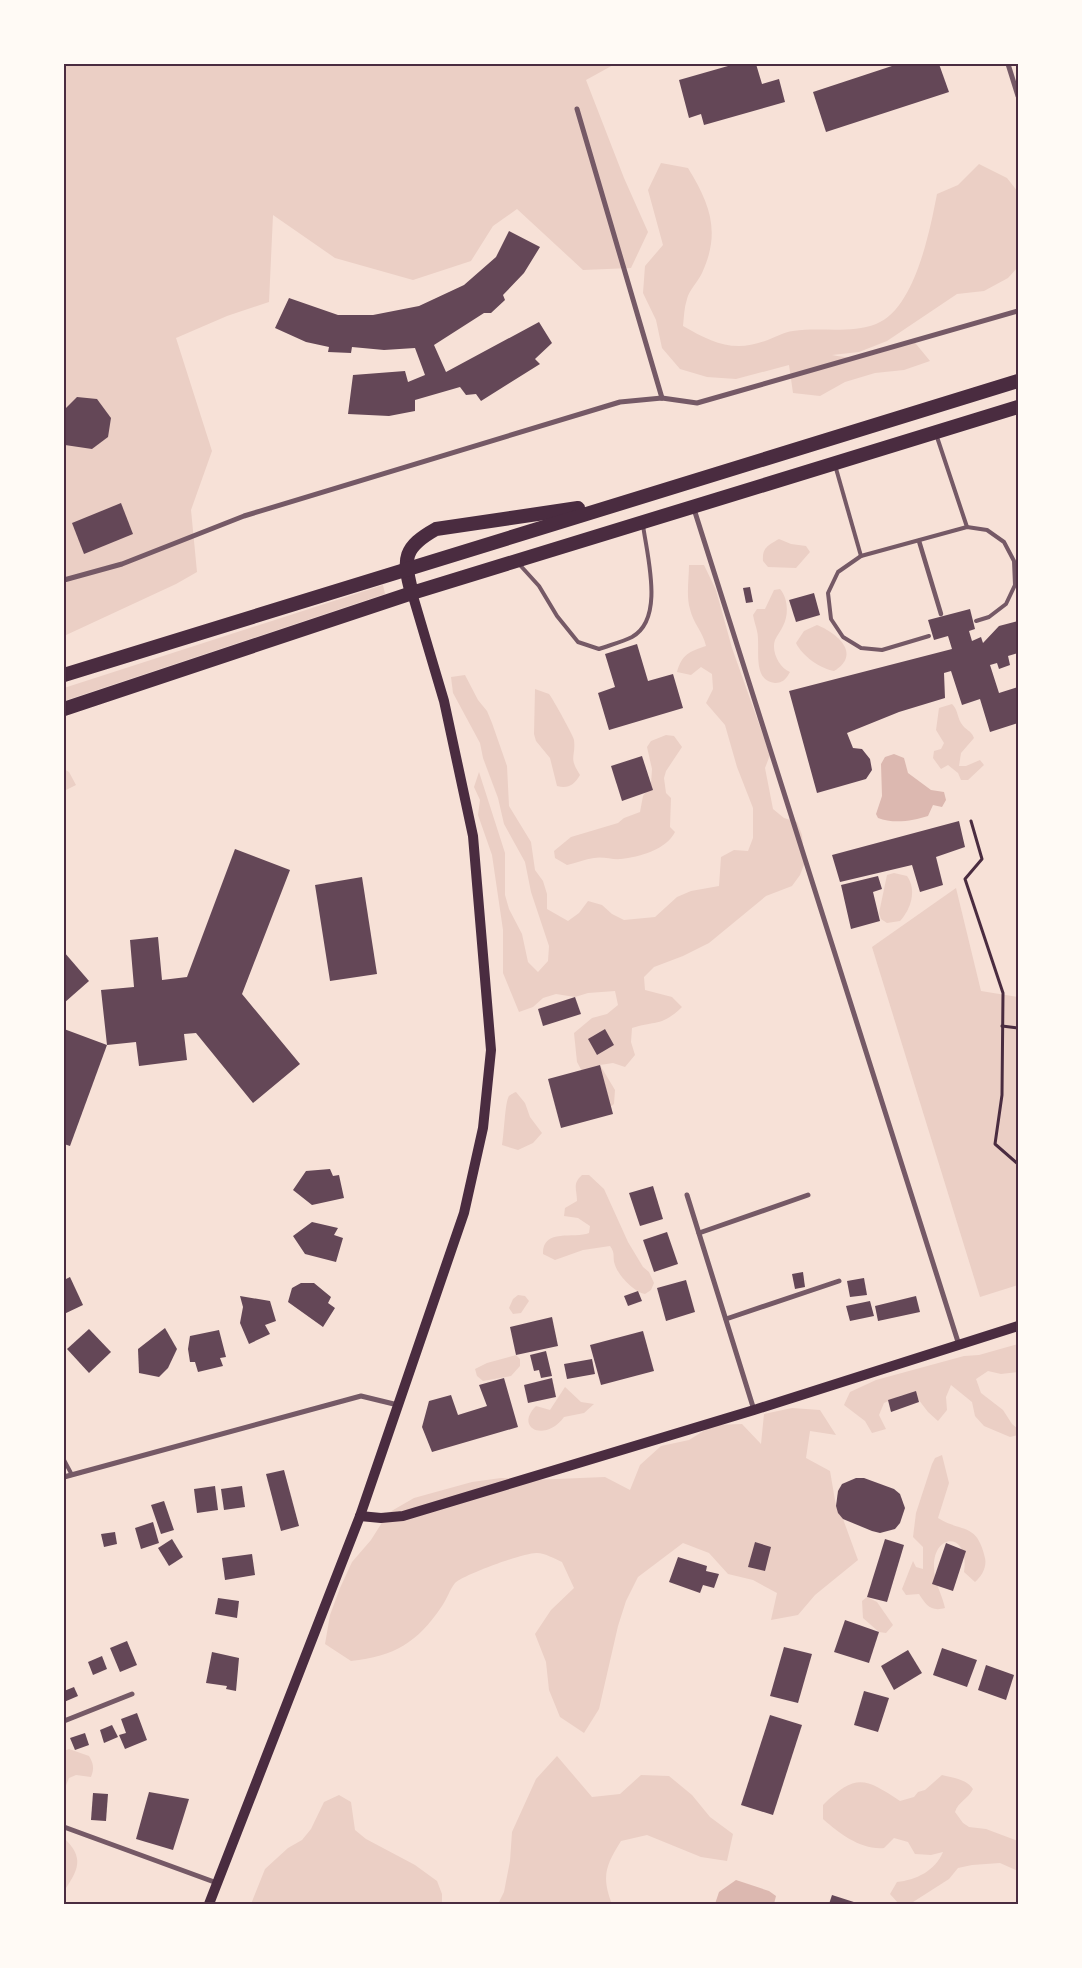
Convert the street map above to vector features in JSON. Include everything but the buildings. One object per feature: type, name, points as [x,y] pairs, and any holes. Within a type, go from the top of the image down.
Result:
[{"type":"highway","points":[[64,675],[1018,381]]},
{"type":"highway","points":[[64,709],[412,593],[1018,407]]},
{"type":"highway","points":[[412,593],[406,570],[409,549],[418,539],[436,529],[621,502]]},
{"type":"main road","points":[[209,1904],[360,1516],[464,1213],[483,1128],[491,1050],[473,836],[444,700],[412,593]]},
{"type":"main road","points":[[360,1516],[381,1518],[403,1516],[754,1410],[1018,1326]]},
{"type":"street","points":[[1008,64],[1018,96]]},
{"type":"street","points":[[577,109],[662,398]]},
{"type":"street","points":[[64,580],[122,564],[244,516],[620,402],[662,398],[697,403],[1018,311]]},
{"type":"street","points":[[694,507],[959,1344]]},
{"type":"street","points":[[919,541],[941,614]]},
{"type":"street","points":[[687,1195],[754,1410]]},
{"type":"street","points":[[699,1233],[808,1195]]},
{"type":"street","points":[[726,1319],[839,1282]]},
{"type":"street","points":[[64,1477],[361,1396],[398,1405]]},
{"type":"street","points":[[64,1721],[132,1694]]},
{"type":"street","points":[[64,1827],[217,1882]]},
{"type":"lane","points":[[936,433],[967,527]]},
{"type":"lane","points":[[835,463],[861,556]]},
{"type":"lane","points":[[517,562],[539,586],[557,616],[578,642],[600,650],[633,636],[648,620],[652,600],[642,522]]},
{"type":"lane","points":[[929,636],[882,650],[861,648],[843,638],[831,619],[828,593],[838,572],[861,556],[967,527],[987,530],[1004,542],[1014,561],[1015,584],[1006,604],[988,617],[976,621]]},
{"type":"lane","points":[[64,1460],[72,1475]]},
{"type":"path","points":[[971,821],[982,859],[965,879],[1003,993],[1002,1095],[995,1144],[1018,1164]]},
{"type":"path","points":[[1002,1026],[1018,1028]]},
{"type":"shaded area","points":[[64,64],[615,64],[586,80],[624,178],[648,232],[631,268],[583,270],[517,209],[493,226],[471,261],[413,280],[335,258],[273,215],[269,302],[227,316],[176,338],[212,451],[191,510],[197,572],[176,584],[64,636]]},
{"type":"shaded area","points":[[661,163],[688,168],[707,206],[712,231],[708,258],[688,296],[683,326],[703,337],[722,344],[743,346],[765,341],[793,331],[856,329],[876,324],[890,316],[911,286],[919,267],[937,194],[958,185],[979,164],[1007,178],[1018,192],[1018,267],[1008,278],[984,291],[957,294],[887,341],[859,352],[832,355],[864,357],[874,355],[912,339],[930,361],[904,370],[875,373],[845,382],[820,396],[793,393],[789,365],[736,379],[707,377],[680,369],[662,348],[656,320],[643,293],[645,266],[663,245],[648,190]]},
{"type":"shaded area","points":[[779,539],[791,544],[806,546],[810,552],[796,568],[768,567],[763,561],[765,550]]},
{"type":"shaded area","points":[[689,565],[704,565],[716,590],[732,648],[770,755],[765,768],[773,809],[784,818],[797,822],[802,835],[805,862],[800,875],[792,886],[766,896],[709,943],[683,956],[654,967],[644,977],[645,990],[672,997],[682,1007],[669,1018],[632,1028],[631,1042],[635,1055],[625,1067],[613,1063],[600,1065],[615,1090],[614,1104],[604,1112],[577,1062],[574,1033],[592,1018],[607,1014],[618,1005],[615,991],[588,993],[575,997],[556,994],[543,998],[533,1007],[519,1012],[503,973],[503,930],[492,855],[478,815],[480,800],[474,787],[479,772],[505,853],[505,895],[509,909],[522,934],[528,962],[538,972],[548,961],[549,946],[531,892],[525,862],[504,824],[498,798],[483,758],[480,743],[453,693],[451,677],[465,675],[478,700],[487,711],[492,723],[507,766],[509,806],[531,842],[535,870],[543,881],[547,894],[547,909],[568,921],[579,913],[588,901],[602,905],[612,914],[624,920],[655,917],[677,897],[691,891],[719,886],[721,857],[734,850],[748,851],[753,838],[753,808],[737,767],[725,725],[706,703],[713,689],[712,674],[701,667],[691,675],[677,672],[681,661],[687,654],[706,646],[703,636],[691,614],[688,593]]},
{"type":"shaded area","points":[[383,585],[385,594],[64,701],[64,688]]},
{"type":"shaded area","points":[[780,589],[785,597],[787,612],[785,622],[775,640],[774,649],[779,663],[790,672],[784,680],[775,683],[767,681],[760,670],[758,662],[758,637],[753,615],[757,609],[765,609],[774,590]]},
{"type":"shaded area","points":[[817,625],[832,633],[844,645],[846,658],[834,671],[823,668],[812,661],[796,643],[804,631]]},
{"type":"shaded area","points":[[535,689],[549,694],[574,740],[573,760],[580,775],[573,784],[568,786],[557,786],[550,758],[536,741],[534,734]]},
{"type":"shaded area","points":[[952,704],[961,723],[974,738],[961,753],[959,766],[966,766],[980,760],[984,765],[968,780],[961,780],[958,773],[948,765],[941,769],[933,758],[934,751],[941,749],[944,743],[936,730],[939,708]]},
{"type":"shaded area","points":[[666,735],[674,736],[682,747],[666,771],[664,778],[666,793],[671,798],[670,827],[675,832],[671,838],[659,848],[628,858],[587,859],[567,865],[555,858],[554,851],[571,837],[618,823],[624,818],[640,812],[643,796],[651,784],[652,769],[647,747],[651,741]]},
{"type":"shaded area","points":[[894,754],[904,758],[908,773],[931,790],[944,792],[946,800],[942,807],[933,805],[928,816],[916,819],[890,821],[878,818],[876,814],[882,796],[881,764],[885,757]]},
{"type":"shaded area","points":[[64,769],[69,772],[76,785],[64,791]]},
{"type":"shaded area","points":[[894,873],[907,876],[912,887],[912,893],[910,905],[900,921],[887,923],[881,919],[879,913],[887,875]]},
{"type":"shaded area","points":[[956,888],[981,991],[1018,997],[1018,1285],[980,1297],[872,947]]},
{"type":"shaded area","points":[[516,1092],[525,1103],[530,1117],[542,1133],[533,1143],[518,1150],[502,1145],[508,1099],[509,1096]]},
{"type":"shaded area","points":[[582,1175],[589,1175],[604,1189],[628,1242],[643,1267],[649,1272],[654,1283],[651,1290],[645,1294],[631,1287],[619,1273],[610,1246],[583,1250],[555,1260],[543,1254],[544,1246],[553,1238],[589,1233],[590,1226],[578,1218],[564,1216],[565,1208],[577,1201],[576,1184]]},
{"type":"shaded area","points":[[518,1295],[525,1296],[529,1301],[521,1313],[513,1314],[509,1308],[513,1299]]},
{"type":"shaded area","points":[[1018,1344],[1018,1372],[1001,1374],[988,1371],[976,1379],[981,1393],[1003,1410],[1012,1424],[1018,1429],[1018,1435],[1010,1437],[984,1426],[975,1416],[972,1402],[951,1385],[946,1397],[947,1410],[938,1421],[928,1412],[915,1395],[902,1395],[884,1403],[879,1415],[886,1429],[872,1433],[865,1421],[844,1405],[850,1392],[876,1380],[964,1356],[979,1355]]},
{"type":"shaded area","points":[[516,1355],[520,1359],[520,1366],[511,1376],[483,1381],[477,1376],[475,1369],[487,1363]]},
{"type":"shaded area","points":[[565,1387],[581,1402],[594,1404],[584,1413],[564,1417],[549,1429],[535,1430],[528,1421],[530,1414],[536,1406],[550,1410]]},
{"type":"shaded area","points":[[792,1408],[820,1410],[836,1435],[810,1431],[806,1458],[830,1471],[836,1506],[843,1519],[858,1560],[815,1595],[798,1615],[771,1620],[777,1593],[753,1580],[728,1574],[709,1553],[683,1543],[638,1577],[626,1601],[618,1626],[599,1709],[584,1733],[560,1717],[549,1690],[546,1662],[535,1634],[551,1610],[574,1588],[562,1562],[547,1555],[537,1553],[520,1556],[460,1579],[453,1585],[442,1606],[423,1630],[393,1651],[380,1656],[351,1661],[325,1644],[330,1615],[352,1562],[371,1540],[388,1513],[414,1498],[472,1482],[501,1478],[531,1480],[605,1477],[630,1490],[640,1465],[661,1446],[689,1440],[713,1425],[742,1424],[761,1444],[764,1414]]},
{"type":"shaded area","points":[[942,1455],[949,1483],[938,1518],[973,1533],[982,1547],[985,1565],[980,1577],[975,1582],[964,1572],[962,1549],[957,1543],[951,1541],[939,1548],[935,1556],[934,1572],[945,1608],[936,1609],[929,1607],[919,1594],[906,1595],[902,1589],[913,1561],[916,1567],[923,1569],[923,1547],[913,1537],[916,1513],[932,1464],[935,1458]]},
{"type":"shaded area","points":[[867,1597],[877,1602],[893,1625],[886,1633],[879,1632],[863,1618],[862,1601]]},
{"type":"shaded area","points":[[69,1749],[89,1756],[93,1769],[91,1777],[76,1775],[69,1778],[64,1790],[64,1751]]},
{"type":"shaded area","points":[[557,1756],[592,1797],[620,1794],[641,1775],[669,1776],[692,1795],[710,1817],[733,1834],[727,1861],[701,1857],[647,1835],[621,1841],[612,1857],[606,1878],[612,1904],[498,1904],[504,1892],[510,1861],[512,1832],[536,1779]]},
{"type":"shaded area","points":[[942,1775],[963,1781],[973,1789],[955,1812],[963,1823],[969,1827],[986,1829],[1018,1841],[1018,1871],[1000,1863],[958,1868],[949,1879],[913,1902],[899,1904],[890,1894],[897,1882],[918,1877],[940,1859],[943,1852],[931,1855],[915,1854],[908,1842],[894,1838],[884,1848],[859,1844],[836,1830],[823,1819],[823,1805],[844,1788],[861,1782],[878,1787],[900,1801],[914,1797]]},
{"type":"shaded area","points":[[339,1795],[351,1802],[355,1830],[366,1839],[415,1865],[437,1881],[442,1894],[442,1904],[251,1904],[265,1869],[288,1848],[302,1840],[311,1829],[324,1802]]},
{"type":"shaded area","points":[[64,1838],[75,1852],[77,1864],[73,1877],[64,1891]]},
{"type":"shaded area","points":[[736,1880],[769,1891],[776,1896],[774,1904],[715,1904],[719,1892]]}]
